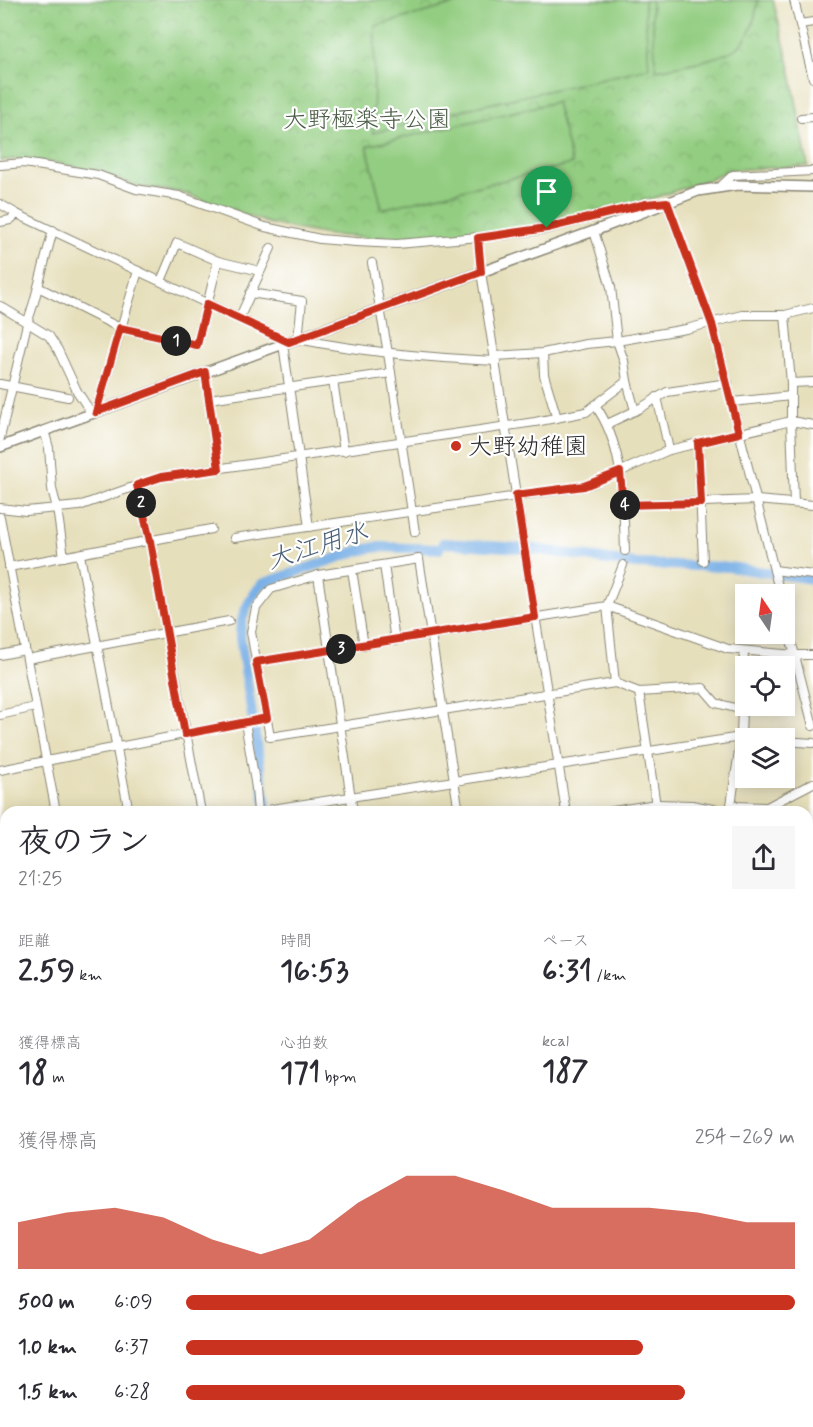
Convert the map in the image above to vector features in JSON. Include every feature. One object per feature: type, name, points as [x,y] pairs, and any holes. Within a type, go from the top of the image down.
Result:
[{"type":"main road","points":[[0,447],[698,191],[737,185],[813,187]]},
{"type":"street","points":[[794,0],[810,50],[813,78]]},
{"type":"street","points":[[800,24],[813,22]]},
{"type":"street","points":[[801,118],[813,117]]},
{"type":"street","points":[[0,165],[24,163],[98,175],[136,189],[179,196],[265,227],[330,240],[397,244],[478,238],[547,228],[646,204],[667,202],[712,324],[778,584]]},
{"type":"street","points":[[720,187],[733,175],[813,171]]},
{"type":"street","points":[[0,204],[290,342],[388,352],[496,359],[617,341],[712,324],[743,315],[785,315],[813,308]]},
{"type":"street","points":[[0,222],[10,220],[17,214]]},
{"type":"street","points":[[0,438],[3,410],[53,230]]},
{"type":"street","points":[[594,231],[611,286],[617,341],[635,411]]},
{"type":"street","points":[[478,238],[481,272],[565,806]]},
{"type":"street","points":[[161,281],[177,243],[218,261],[260,271]]},
{"type":"street","points":[[239,319],[271,248]]},
{"type":"street","points":[[38,287],[120,328],[197,345],[218,261]]},
{"type":"street","points":[[372,263],[415,532]]},
{"type":"street","points":[[94,413],[138,271]]},
{"type":"street","points":[[250,293],[291,297],[302,301],[290,342],[289,387],[309,527]]},
{"type":"street","points":[[0,306],[26,328],[49,336],[70,378],[94,413]]},
{"type":"street","points":[[785,315],[791,383],[794,503]]},
{"type":"street","points":[[543,353],[544,375],[557,418]]},
{"type":"street","points":[[205,372],[219,469]]},
{"type":"street","points":[[208,399],[391,373]]},
{"type":"street","points":[[333,381],[344,451]]},
{"type":"street","points":[[0,508],[26,511],[79,506],[161,477],[557,418],[586,412],[627,381]]},
{"type":"street","points":[[791,383],[813,382]]},
{"type":"street","points":[[607,424],[667,392],[728,383]]},
{"type":"street","points":[[0,384],[68,397]]},
{"type":"street","points":[[732,402],[791,396]]},
{"type":"street","points":[[657,397],[669,450]]},
{"type":"street","points":[[595,405],[607,424],[615,445],[620,472],[625,551]]},
{"type":"street","points":[[234,538],[584,486],[669,450],[791,421],[813,425]]},
{"type":"street","points":[[44,430],[49,448],[52,489],[64,557]]},
{"type":"street","points":[[698,443],[704,561]]},
{"type":"street","points":[[137,485],[150,541],[200,806]]},
{"type":"street","points":[[623,505],[757,500],[813,505]]},
{"type":"street","points":[[0,517],[3,551],[9,567],[55,806]]},
{"type":"street","points":[[9,567],[211,530]]},
{"type":"street","points":[[80,555],[128,806]]},
{"type":"street","points":[[458,806],[442,709],[430,635],[419,559],[318,575],[271,589],[256,608],[251,632],[270,737],[442,709],[615,683],[639,692],[703,688],[716,703],[735,708]]},
{"type":"street","points":[[384,565],[395,641]]},
{"type":"street","points":[[615,683],[608,606],[623,565]]},
{"type":"street","points":[[352,570],[364,646]]},
{"type":"street","points":[[775,573],[813,575]]},
{"type":"street","points":[[318,575],[352,806]]},
{"type":"street","points":[[256,662],[608,606],[728,650],[795,655],[813,654]]},
{"type":"street","points":[[0,655],[97,646],[230,621]]},
{"type":"street","points":[[792,644],[813,726]]},
{"type":"street","points":[[744,651],[744,656]]},
{"type":"street","points":[[639,692],[657,806]]},
{"type":"street","points":[[0,715],[35,707]]},
{"type":"street","points":[[0,770],[267,718]]},
{"type":"street","points":[[251,721],[258,806]]},
{"type":"street","points":[[290,806],[558,764],[735,739]]},
{"type":"street","points":[[795,741],[813,742]]},
{"type":"street","points":[[769,806],[813,783]]},
{"type":"street","points":[[731,806],[735,786]]},
{"type":"street","points":[[680,806],[700,806]]},
{"type":"green space","name":"大野極楽寺公園","points":[[0,0],[773,0],[790,68],[808,166],[728,170],[713,178],[654,198],[537,226],[478,235],[391,239],[329,235],[290,228],[268,223],[183,193],[137,186],[102,173],[57,163],[15,159],[0,161]]},
{"type":"green space","points":[[470,0],[644,0],[649,68],[453,112],[373,133],[375,26]]},
{"type":"green space","points":[[651,0],[758,0],[750,32],[738,47],[710,59],[656,70]]},
{"type":"green space","points":[[556,102],[572,164],[382,209],[367,146]]},
{"type":"waterway","name":"大江用水","points":[[443,543],[534,549],[636,564],[729,567],[813,579]]},
{"type":"waterway","name":"大江用水","points":[[266,806],[240,637],[243,615],[253,596],[262,584],[357,551],[377,547],[439,549]]},
{"type":"place","name":"大野幼稚園","points":[[456,446]]},
{"type":"route","points":[[667,202],[712,324],[739,433],[698,443],[701,503],[623,505],[620,472],[584,486],[516,495],[535,617],[256,662],[267,718],[185,734],[150,541],[137,485],[161,477],[219,469],[205,372],[96,412],[120,328],[197,345],[207,304],[289,342],[481,272],[478,238],[547,228],[646,204],[667,202]]}]
